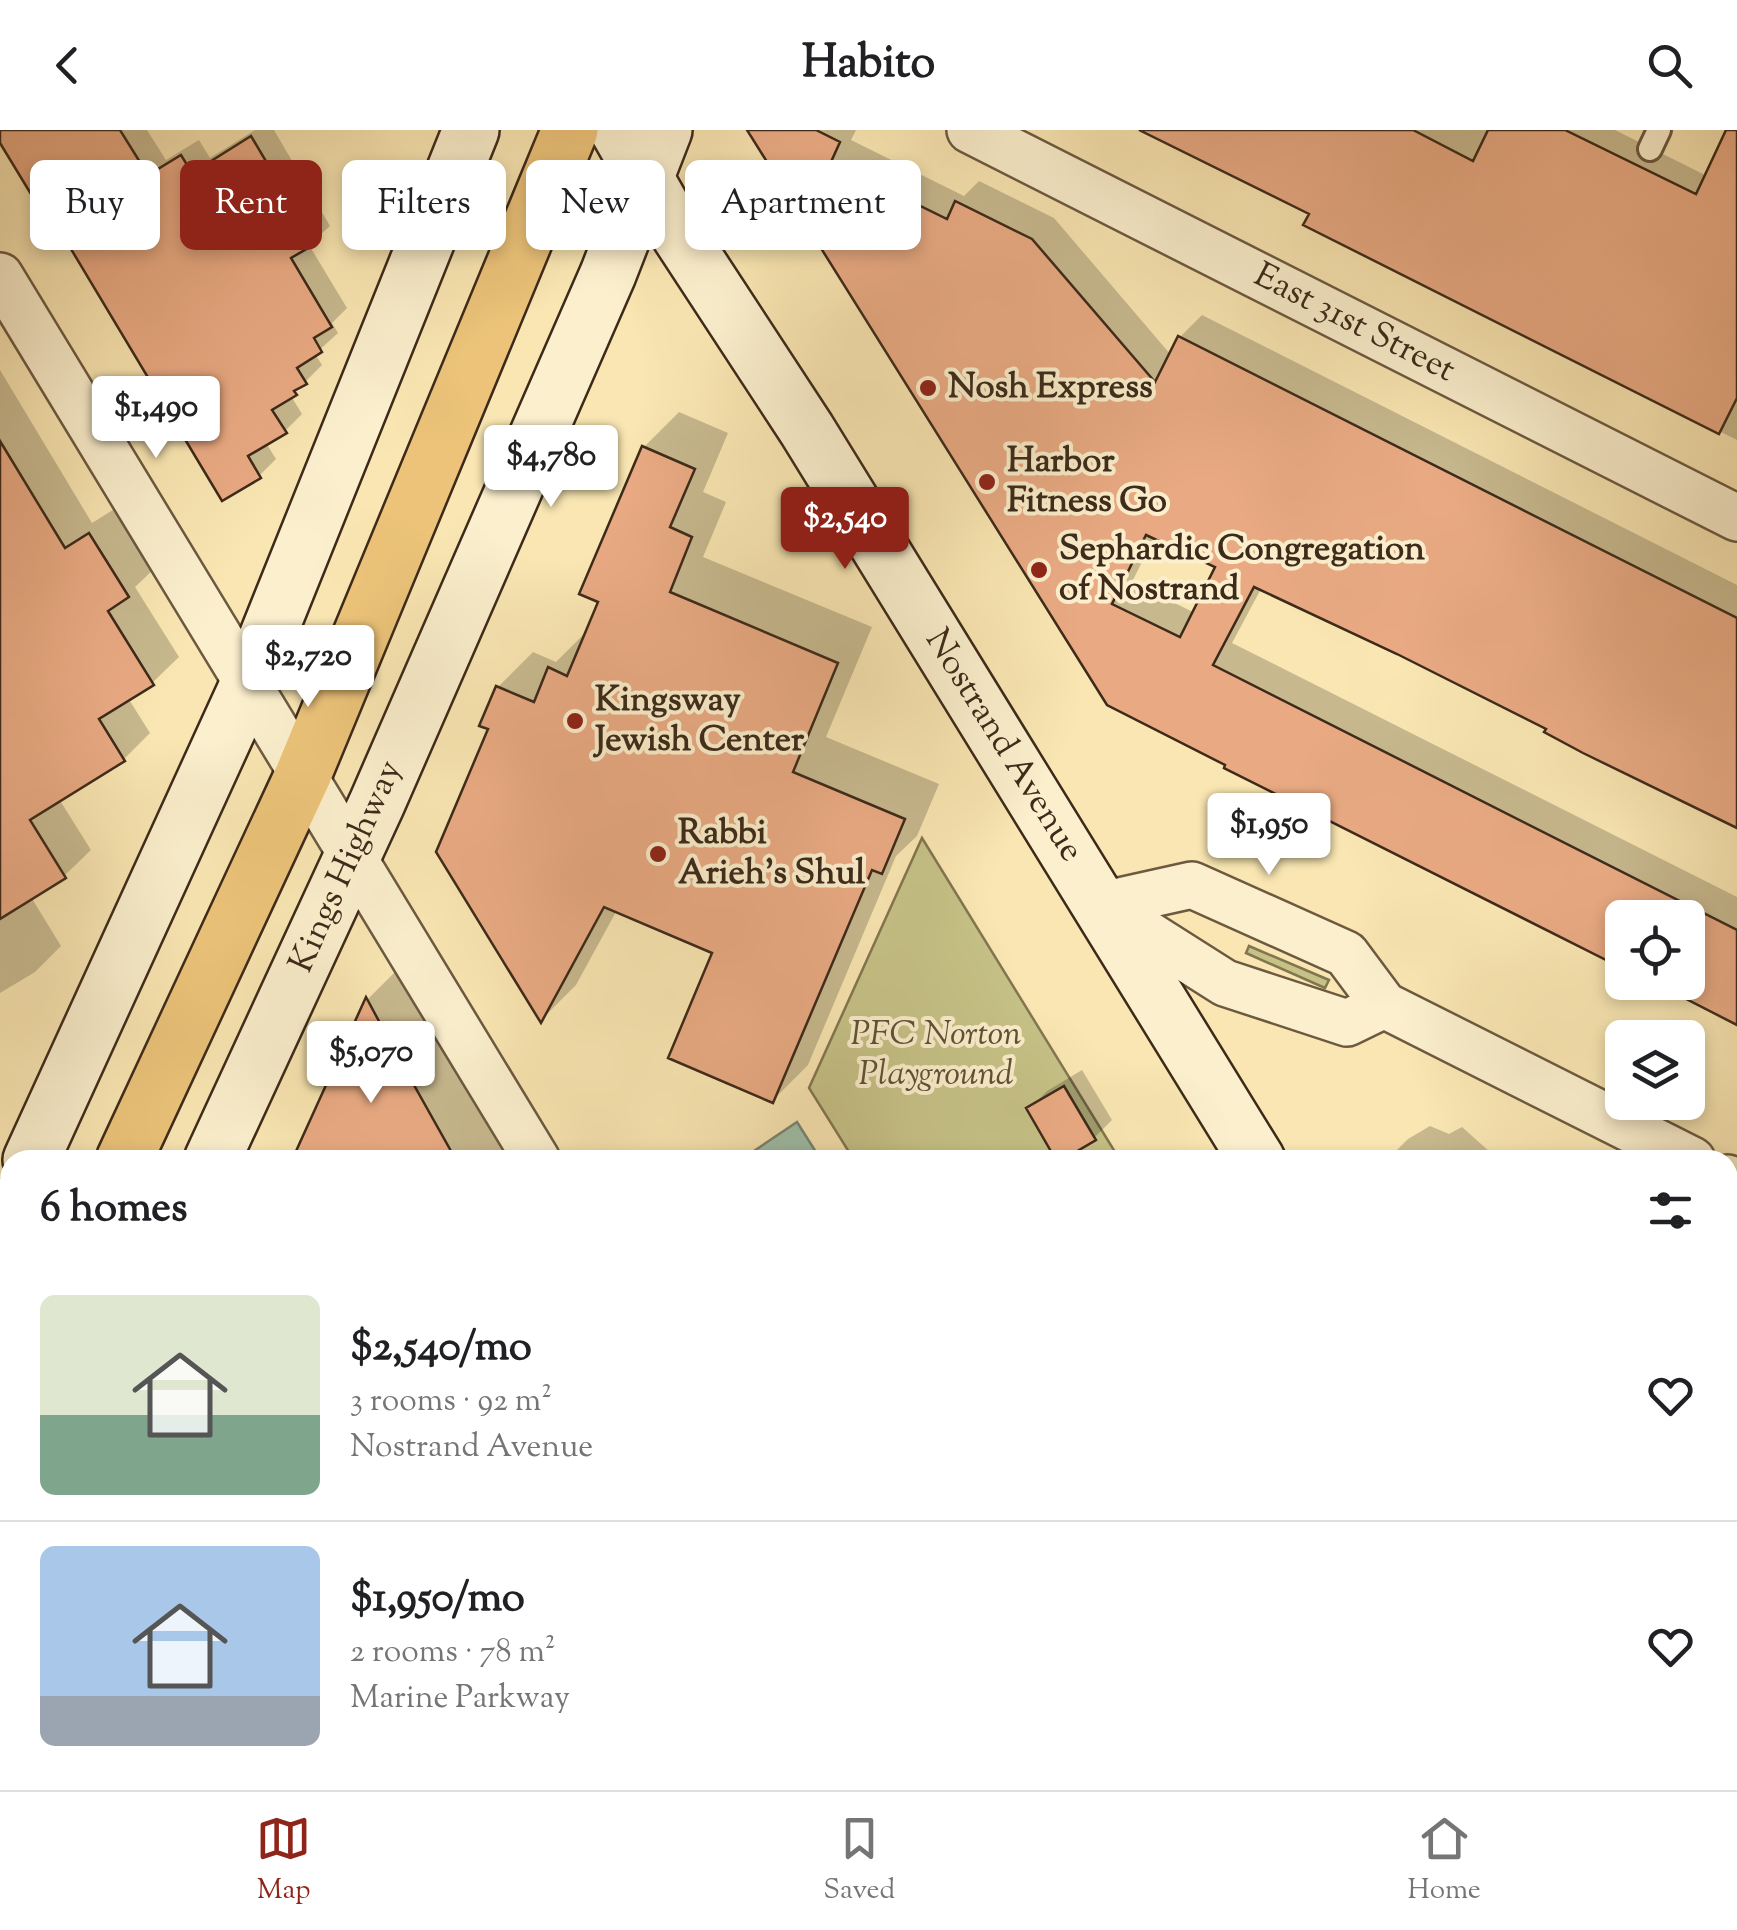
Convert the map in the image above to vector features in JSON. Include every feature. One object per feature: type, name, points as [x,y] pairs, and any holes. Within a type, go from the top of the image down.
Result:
[{"type":"main road","points":[[129,1150],[303,775],[570,130]]},
{"type":"street","points":[[36,1150],[248,685],[471,130]]},
{"type":"street","name":"Nostrand Avenue","points":[[618,130],[655,154],[1251,1150]]},
{"type":"street","name":"East 31st Street","points":[[970,130],[1737,518]]},
{"type":"street","name":"Kings Highway","points":[[217,1150],[353,857],[608,274],[655,154]]},
{"type":"street","points":[[0,276],[531,1150]]},
{"type":"street","points":[[1102,905],[1192,885],[1346,954],[1384,1004],[1672,1150]]},
{"type":"street","points":[[1102,905],[1225,983],[1347,1023],[1384,1004]]},
{"type":"green space","name":"PFC Norton Playground","points":[[922,838],[1114,1150],[848,1150],[809,1088]]},
{"type":"green space","points":[[1249,946],[1329,980],[1325,988],[1246,953]]},
{"type":"shaded area","points":[[797,1122],[815,1150],[755,1150]]},
{"type":"building","points":[[0,130],[120,130],[139,160],[30,160],[30,192],[0,143]]},
{"type":"building","points":[[747,130],[816,130],[840,142],[832,160],[766,160]]},
{"type":"building","points":[[1139,130],[1413,130],[1473,161],[1488,130],[1565,130],[1696,194],[1726,130],[1737,130],[1737,398],[1719,434],[1303,225],[1309,214]]},
{"type":"building","points":[[251,136],[265,160],[213,160]]},
{"type":"building","points":[[181,155],[184,160],[180,160],[180,250],[305,250],[291,258],[332,327],[314,338],[322,352],[297,368],[307,384],[272,410],[287,433],[248,456],[261,478],[222,501],[72,250],[160,250],[160,168]]},
{"type":"building","points":[[955,201],[1032,239],[1155,382],[1178,336],[1737,618],[1737,828],[1583,753],[1544,732],[1546,729],[1397,654],[1254,587],[1213,665],[1678,900],[1605,900],[1605,959],[1224,768],[1225,765],[1107,705],[822,250],[921,250],[921,206],[947,219]],"holes":[[[1146,535],[1215,567],[1180,637],[1112,604]]]},
{"type":"building","points":[[0,441],[65,548],[89,533],[129,597],[108,611],[154,685],[99,719],[125,761],[30,820],[66,878],[0,919]]},
{"type":"building","points":[[642,446],[695,469],[670,527],[692,537],[670,592],[838,663],[793,772],[905,819],[882,874],[872,870],[773,1103],[668,1058],[712,953],[604,907],[541,1023],[436,852],[488,729],[479,726],[496,686],[534,702],[548,667],[567,676],[598,602],[579,594]]},
{"type":"building","points":[[1705,914],[1737,930],[1737,1025],[1688,1000],[1705,1000]]},
{"type":"building","points":[[366,997],[450,1150],[297,1150]]},
{"type":"building","points":[[1064,1086],[1096,1140],[1079,1150],[1050,1150],[1026,1108]]},
{"type":"place","name":"Nosh Express","points":[[928,388]]},
{"type":"place","name":"Harbor Fitness Go","points":[[987,482]]},
{"type":"place","name":"Sephardic Congregation of Nostrand","points":[[1039,570]]},
{"type":"place","name":"Kingsway Jewish Center","points":[[575,721]]},
{"type":"place","name":"Rabbi Arieh's Shul","points":[[658,854]]}]
